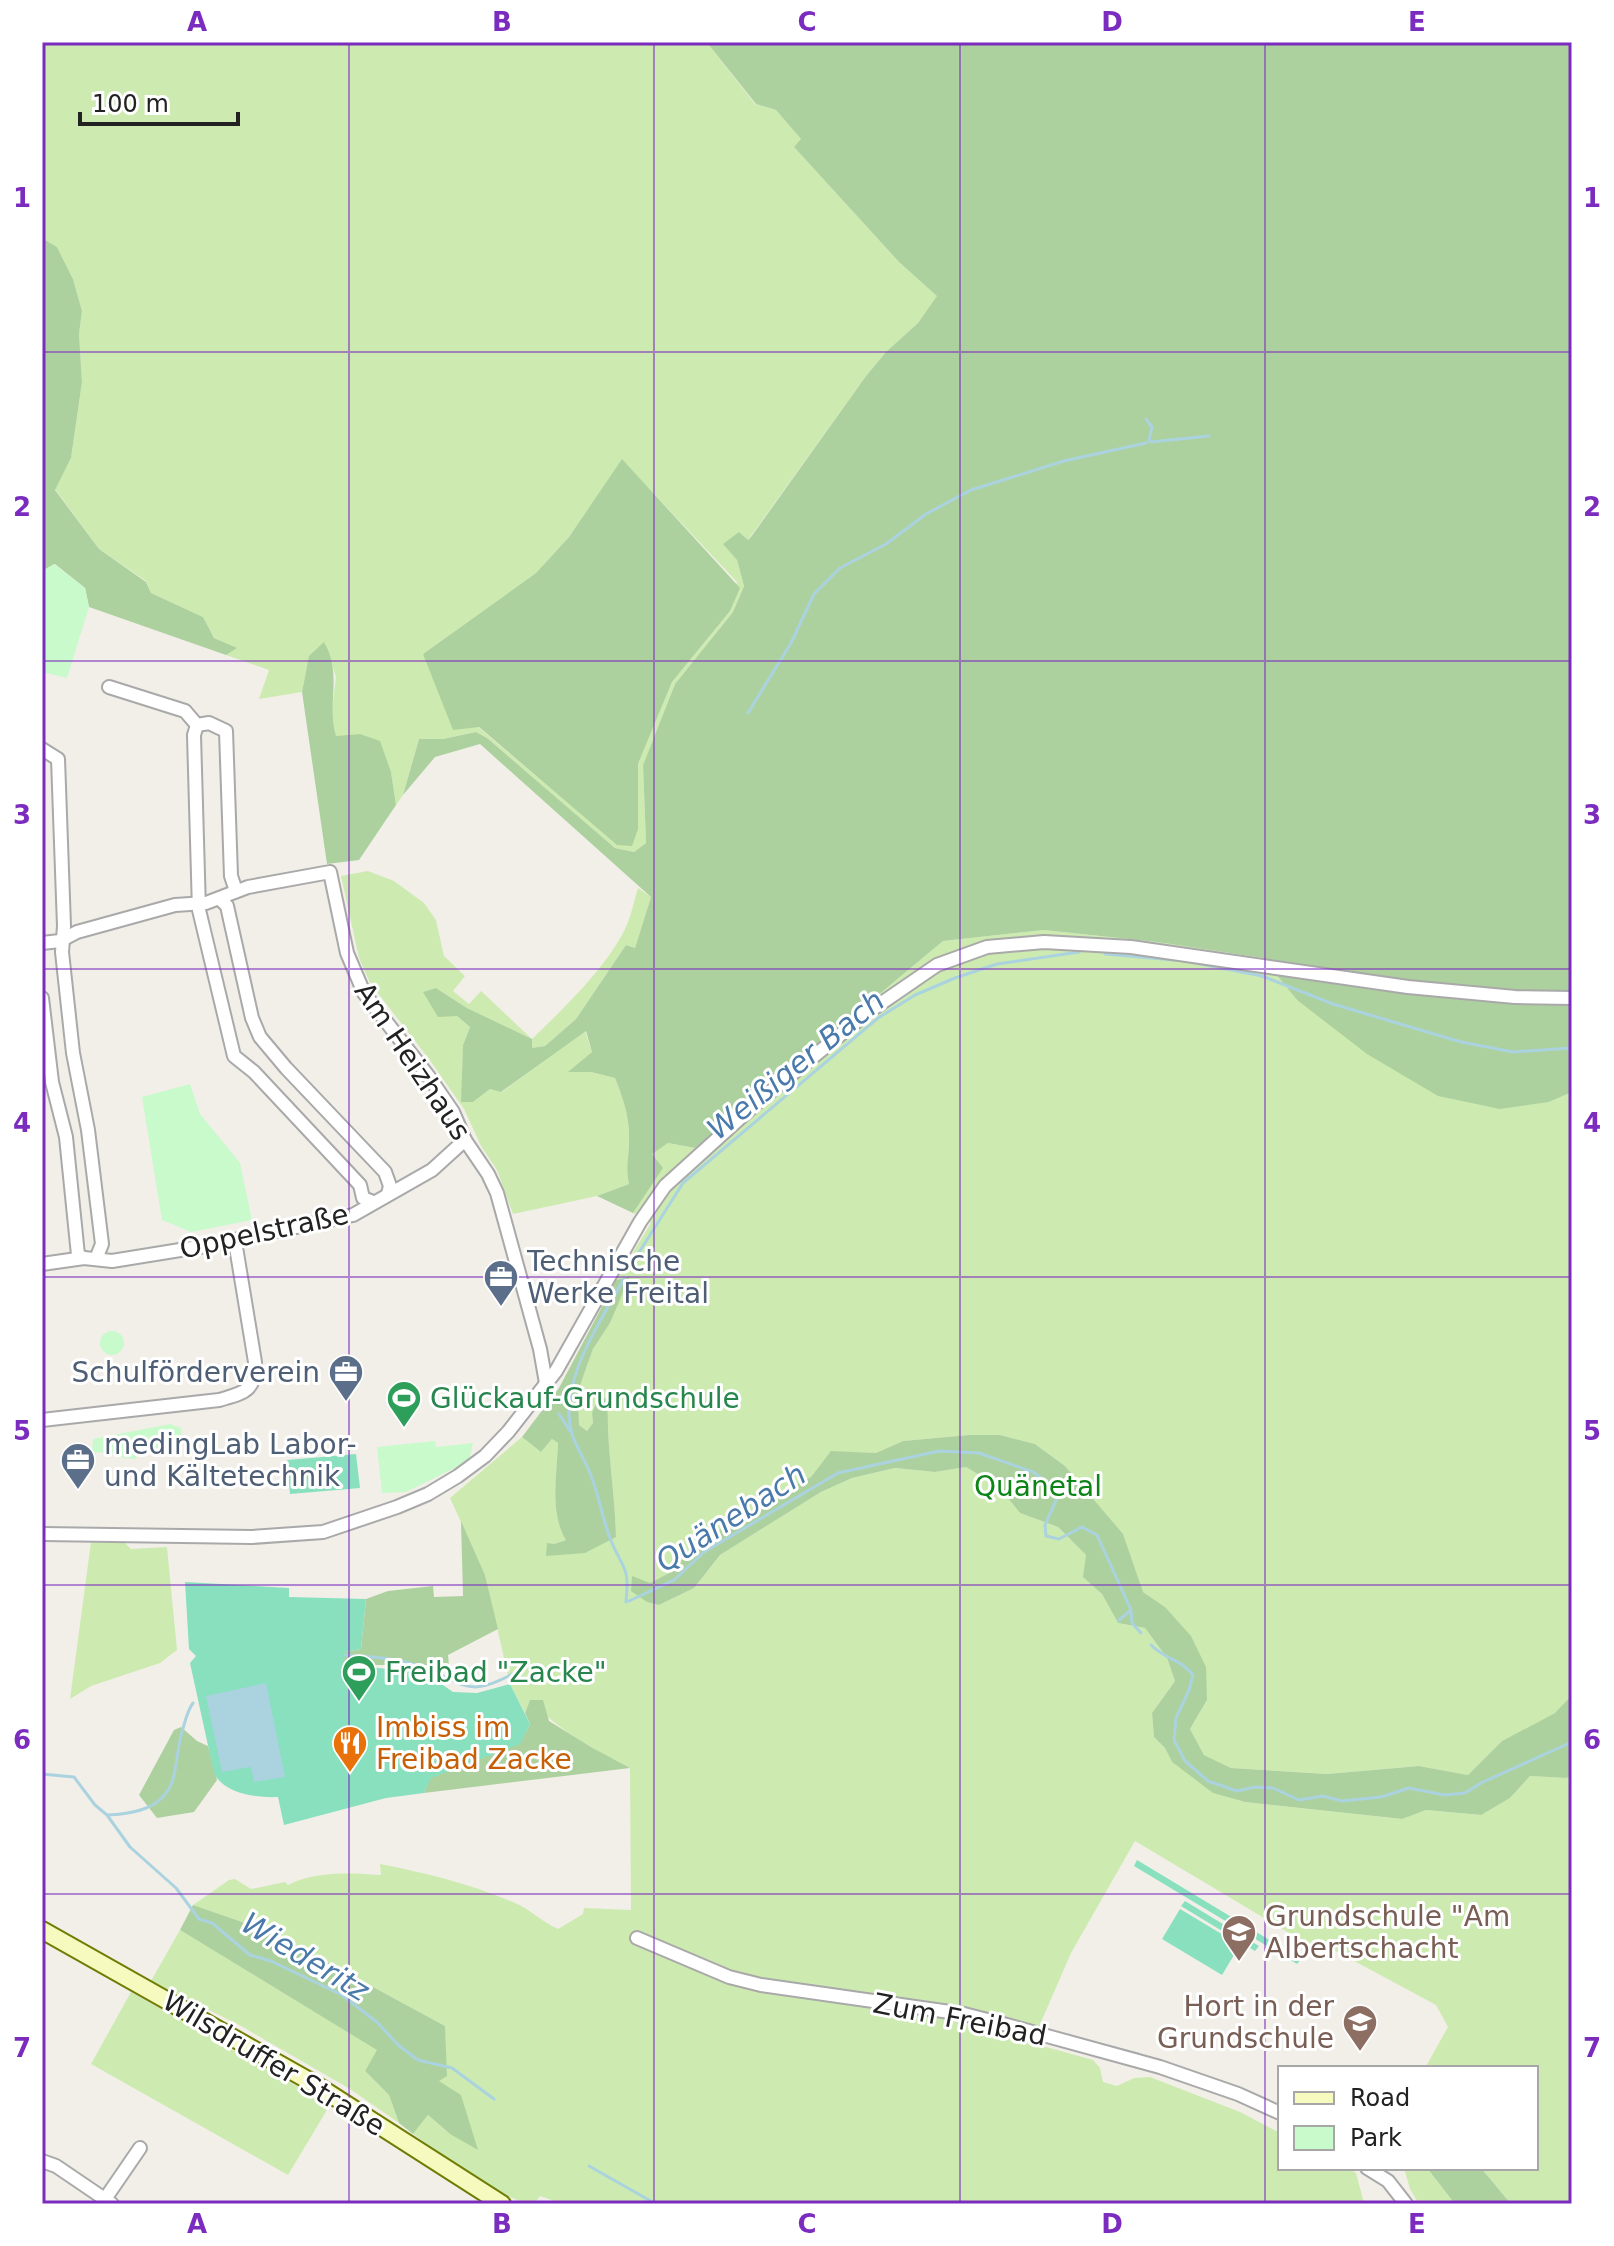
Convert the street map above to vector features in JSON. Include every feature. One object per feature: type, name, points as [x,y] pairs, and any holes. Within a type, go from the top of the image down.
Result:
[{"type":"main road","name":"Wilsdruffer Straße","points":[[42,1930],[313,2083],[502,2204]]},
{"type":"street","points":[[42,943],[175,905],[220,899],[236,891],[231,876],[226,731],[203,724],[185,711],[109,687]]},
{"type":"street","points":[[203,724],[194,735],[199,904],[234,1056],[254,1072],[360,1185],[363,1198],[373,1202]]},
{"type":"street","points":[[42,749],[58,759],[62,952],[73,1053],[88,1130],[102,1244],[90,1259],[78,1255],[66,1137],[52,1082],[42,998]]},
{"type":"street","name":"Am Heizhaus","points":[[236,891],[330,872],[347,953],[364,993],[453,1112],[465,1140],[497,1193],[540,1349],[546,1383]]},
{"type":"street","points":[[220,899],[227,906],[252,1018],[260,1037],[385,1172],[390,1186],[388,1194]]},
{"type":"street","points":[[42,1534],[252,1537],[333,1530],[428,1494],[472,1466],[508,1432],[546,1383],[589,1315],[640,1222],[665,1186],[810,1058],[867,1013],[937,965],[987,947],[1069,943],[1186,954],[1408,987],[1515,997],[1572,998]]},
{"type":"street","name":"Oppelstraße","points":[[42,1264],[90,1259],[112,1261],[235,1241],[353,1215],[432,1170],[465,1140]]},
{"type":"street","points":[[42,1420],[219,1400],[243,1393],[249,1388],[255,1375],[255,1362],[235,1241]]},
{"type":"street","name":"Zum Freibad","points":[[637,1938],[740,1980],[964,2014],[1147,2063],[1238,2094],[1278,2112]]},
{"type":"street","points":[[42,2161],[56,2166],[108,2202],[140,2148]]},
{"type":"street","points":[[1370,2170],[1388,2181],[1406,2204]]},
{"type":"green space","points":[[42,42],[701,42],[709,45],[755,104],[776,110],[802,140],[794,147],[899,262],[938,296],[918,323],[886,352],[866,376],[748,540],[737,560],[744,586],[733,612],[675,684],[643,765],[646,843],[634,852],[615,848],[487,738],[476,732],[443,739],[419,739],[403,795],[396,805],[391,772],[360,734],[336,737],[331,719],[336,677],[325,643],[309,657],[302,692],[259,699],[269,670],[226,655],[236,648],[214,638],[203,617],[151,593],[146,581],[99,549],[55,489],[71,458],[82,382],[79,334],[82,311],[73,279],[57,247],[42,238]],"holes":[[[622,460],[737,582],[730,611],[672,682],[638,764],[638,829],[617,844],[478,727],[423,654],[536,573],[569,537]]]},
{"type":"green space","points":[[701,42],[1572,42],[1572,1092],[1549,1102],[1500,1109],[1438,1096],[1367,1054],[1297,1000],[1263,958],[1157,942],[1044,930],[943,941],[695,1148],[668,1143],[652,1154],[663,1168],[633,1213],[597,1196],[629,1184],[629,1132],[615,1078],[591,1072],[568,1072],[592,1052],[586,1031],[501,1092],[490,1089],[473,1102],[461,1102],[463,1045],[470,1027],[457,1016],[438,1017],[423,992],[436,988],[467,1008],[532,1039],[532,1048],[545,1046],[576,1019],[626,945],[635,948],[651,897],[480,744],[435,757],[403,795],[419,739],[443,739],[476,732],[487,738],[615,848],[634,852],[646,843],[643,765],[675,684],[733,612],[744,586],[737,560],[723,544],[739,532],[748,540],[751,537],[866,376],[886,352],[918,323],[937,296],[899,262],[794,147],[801,139],[776,110],[756,104],[709,45]]},
{"type":"green space","points":[[42,238],[57,247],[73,279],[82,311],[79,334],[82,382],[71,458],[55,490],[99,549],[146,582],[151,593],[203,617],[214,638],[237,648],[226,655],[89,607],[85,588],[55,564],[42,571]]},
{"type":"green space","points":[[622,459],[740,588],[730,611],[672,682],[638,764],[638,829],[632,846],[617,845],[479,727],[453,730],[423,654],[536,573],[569,537]]},
{"type":"green space","points":[[54,564],[85,588],[89,607],[67,678],[42,672],[42,571]]},
{"type":"green space","points":[[324,642],[330,654],[334,678],[333,724],[336,736],[360,734],[380,741],[391,772],[396,805],[359,860],[327,864],[302,692],[309,656]]},
{"type":"green space","points":[[368,871],[394,881],[424,903],[436,920],[444,956],[465,976],[453,991],[469,1004],[481,991],[532,1039],[467,1008],[436,988],[457,1016],[470,1027],[463,1045],[462,1102],[473,1102],[490,1089],[502,1092],[585,1031],[592,1052],[570,1072],[591,1072],[615,1078],[628,1124],[629,1184],[597,1196],[513,1214],[497,1170],[481,1146],[464,1109],[370,983],[359,958],[341,876]]},
{"type":"green space","points":[[638,888],[651,897],[635,948],[626,945],[576,1019],[545,1046],[532,1048],[532,1039],[583,987],[617,944]]},
{"type":"green space","points":[[1044,930],[1157,942],[1263,958],[1297,1000],[1549,1102],[1572,1092],[1572,1695],[1556,1713],[1502,1741],[1468,1775],[1419,1766],[1327,1774],[1231,1768],[1204,1755],[1190,1729],[1207,1700],[1165,1607],[1143,1592],[1091,1499],[1065,1466],[1035,1444],[1000,1435],[903,1441],[876,1453],[831,1452],[811,1477],[696,1544],[671,1572],[650,1583],[659,1605],[694,1588],[720,1555],[821,1492],[852,1478],[895,1468],[935,1472],[966,1467],[999,1487],[1020,1513],[1058,1527],[1086,1555],[1084,1577],[1102,1594],[1118,1623],[1145,1628],[1167,1658],[1175,1681],[1152,1713],[1154,1737],[1165,1748],[1172,1762],[1214,1793],[1245,1802],[1401,1819],[1426,1810],[1480,1815],[1510,1798],[1530,1776],[1572,1776],[1572,2204],[1511,2204],[1483,2170],[1538,2170],[1538,2066],[1426,2066],[1448,2027],[1436,2005],[1330,1948],[1326,1955],[1135,1841],[1071,1953],[1032,2043],[1093,2060],[1100,2068],[1103,2082],[1117,2086],[1134,2078],[1150,2077],[1240,2112],[1278,2132],[1278,2170],[1351,2170],[1356,2173],[1364,2203],[1371,2204],[563,2204],[540,2196],[534,2204],[522,2202],[473,2176],[413,2134],[428,2115],[450,2134],[439,2081],[445,2026],[305,1950],[257,1927],[193,1905],[229,1880],[235,1879],[251,1889],[285,1882],[288,1885],[322,1875],[381,1875],[380,1864],[482,1890],[520,1906],[558,1929],[583,1914],[584,1908],[631,1910],[630,1768],[564,1730],[530,1700],[525,1713],[510,1684],[485,1575],[450,1498],[522,1437],[541,1452],[552,1439],[558,1443],[557,1518],[566,1540],[554,1544],[547,1556],[616,1537],[608,1400],[592,1413],[593,1423],[587,1431],[579,1425],[578,1393],[593,1349],[610,1323],[629,1276],[616,1280],[651,1223],[633,1213],[662,1168],[651,1154],[668,1143],[695,1148],[943,941]]},
{"type":"green space","points":[[190,1084],[200,1114],[240,1163],[252,1220],[191,1232],[162,1220],[142,1097]]},
{"type":"green space","points":[[630,1276],[610,1323],[593,1349],[578,1393],[579,1425],[587,1431],[593,1423],[592,1413],[599,1397],[608,1399],[616,1537],[585,1553],[546,1556],[547,1543],[566,1540],[557,1518],[556,1506],[558,1443],[552,1439],[541,1452],[522,1437],[559,1388],[616,1280]]},
{"type":"green space","points":[[112,1331],[123,1338],[124,1343],[117,1354],[112,1355],[101,1348],[100,1343],[107,1332]]},
{"type":"green space","points":[[170,1424],[181,1428],[179,1447],[142,1449],[135,1459],[92,1452],[93,1439]]},
{"type":"green space","name":"Quänetal","points":[[1000,1435],[1035,1444],[1065,1466],[1123,1534],[1143,1592],[1165,1607],[1191,1636],[1206,1667],[1207,1700],[1190,1729],[1204,1755],[1231,1768],[1327,1774],[1419,1766],[1468,1775],[1502,1741],[1555,1713],[1572,1695],[1572,1776],[1530,1776],[1510,1798],[1481,1815],[1426,1810],[1402,1819],[1245,1802],[1213,1793],[1172,1762],[1165,1748],[1154,1737],[1152,1713],[1175,1681],[1167,1658],[1145,1628],[1118,1623],[1102,1594],[1083,1577],[1086,1555],[1058,1527],[1020,1513],[999,1487],[966,1467],[935,1472],[895,1468],[852,1478],[821,1492],[720,1555],[694,1588],[659,1605],[647,1602],[631,1591],[632,1576],[650,1583],[671,1572],[696,1544],[811,1477],[831,1451],[876,1453],[903,1441]]},
{"type":"green space","points":[[435,1441],[436,1447],[473,1443],[469,1461],[406,1492],[382,1493],[377,1447]]},
{"type":"green space","points":[[356,1454],[360,1488],[290,1494],[287,1460]]},
{"type":"green space","points":[[461,1521],[485,1575],[498,1629],[448,1655],[449,1665],[343,1665],[345,1652],[361,1649],[366,1599],[388,1591],[433,1586],[434,1597],[463,1596]]},
{"type":"green space","points":[[91,1542],[125,1543],[131,1549],[167,1547],[177,1650],[160,1663],[91,1686],[70,1699]]},
{"type":"green space","name":"Freibad \"Zacke\"","points":[[185,1582],[289,1588],[289,1597],[366,1599],[361,1649],[345,1652],[344,1665],[412,1671],[434,1679],[453,1692],[477,1693],[510,1684],[530,1724],[520,1744],[431,1778],[424,1793],[386,1798],[284,1825],[278,1797],[261,1797],[233,1790],[214,1773],[190,1663],[196,1656],[189,1649]]},
{"type":"green space","points":[[530,1700],[543,1700],[549,1721],[630,1768],[424,1793],[430,1778],[520,1743],[530,1724],[525,1713]]},
{"type":"green space","points":[[181,1727],[208,1746],[217,1780],[194,1812],[157,1818],[139,1795],[174,1730]]},
{"type":"green space","points":[[1137,1860],[1301,1959],[1297,1964],[1134,1866]]},
{"type":"green space","points":[[1185,1901],[1259,1946],[1255,1951],[1181,1906]]},
{"type":"green space","points":[[193,1905],[257,1927],[305,1950],[445,2026],[447,2076],[439,2081],[461,2095],[478,2150],[450,2134],[428,2115],[413,2134],[399,2123],[389,2095],[365,2071],[377,2050],[180,1930]]},
{"type":"green space","points":[[1180,1909],[1240,1945],[1222,1975],[1162,1939]]},
{"type":"green space","points":[[180,1930],[378,2050],[365,2071],[389,2095],[399,2123],[350,2089],[241,2026],[151,1981]]},
{"type":"green space","points":[[131,1992],[330,2105],[288,2175],[91,2064]]},
{"type":"green space","points":[[1405,2170],[1429,2170],[1455,2204],[1419,2204],[1410,2189]]},
{"type":"green space","points":[[1429,2170],[1483,2170],[1511,2204],[1455,2204]]},
{"type":"water","points":[[266,1683],[285,1777],[254,1782],[251,1767],[222,1772],[206,1696]]},
{"type":"waterway","points":[[1146,419],[1152,427],[1151,442],[1209,436]]},
{"type":"waterway","points":[[748,713],[791,643],[814,594],[840,568],[886,544],[926,514],[971,490],[1064,461],[1146,443]]},
{"type":"waterway","name":"Weißiger Bach","points":[[631,1265],[683,1183],[878,1018],[915,995],[997,964],[1079,952]]},
{"type":"waterway","name":"Weißiger Bach","points":[[1105,954],[1185,961],[1262,976],[1333,1004],[1461,1042],[1513,1052],[1572,1048]]},
{"type":"waterway","name":"Weißiger Bach","points":[[624,1279],[584,1353],[571,1394],[569,1415],[572,1434],[590,1473],[610,1538],[626,1573],[626,1602]]},
{"type":"waterway","points":[[559,1414],[570,1431]]},
{"type":"waterway","name":"Quänebach","points":[[629,1601],[674,1580],[704,1552],[838,1473],[939,1451],[979,1453],[1033,1472],[1052,1486],[1057,1498],[1045,1525],[1046,1536],[1059,1539],[1082,1527],[1097,1535],[1131,1610],[1132,1623],[1141,1633]]},
{"type":"waterway","points":[[1119,1620],[1131,1610]]},
{"type":"waterway","name":"Quänebach","points":[[1151,1645],[1193,1675],[1176,1718],[1174,1740],[1185,1761],[1208,1781],[1237,1791],[1255,1787],[1273,1788],[1299,1800],[1323,1796],[1342,1801],[1381,1797],[1409,1788],[1444,1795],[1465,1793],[1572,1742]]},
{"type":"waterway","name":"Quänebach","points":[[346,1655],[401,1661],[476,1687],[488,1685],[525,1667]]},
{"type":"waterway","name":"Quänebach","points":[[108,1815],[146,1808],[167,1791],[174,1777],[180,1738],[193,1703]]},
{"type":"waterway","name":"Wiederitz","points":[[42,1774],[74,1777],[130,1847],[176,1888],[199,1919],[212,1923],[250,1955],[271,1961],[342,1995],[418,2060],[452,2068],[494,2099]]},
{"type":"waterway","points":[[820,1987],[907,2000]]},
{"type":"waterway","points":[[1099,2044],[1138,2054]]},
{"type":"waterway","name":"Wiederitz","points":[[589,2166],[656,2204]]},
{"type":"place","name":"Technische Werke Freital","points":[[501,1308]]},
{"type":"place","name":"Schulförderverein","points":[[346,1403]]},
{"type":"place","name":"Glückauf-Grundschule","points":[[404,1429]]},
{"type":"place","name":"medingLab Labor- und Kältetechnik","points":[[78,1491]]},
{"type":"place","name":"Freibad \"Zacke\"","points":[[359,1703]]},
{"type":"place","name":"Imbiss im Freibad Zacke","points":[[350,1774]]},
{"type":"place","name":"Grundschule \"Am Albertschacht","points":[[1239,1963]]},
{"type":"place","name":"Hort in der Grundschule","points":[[1360,2053]]}]
